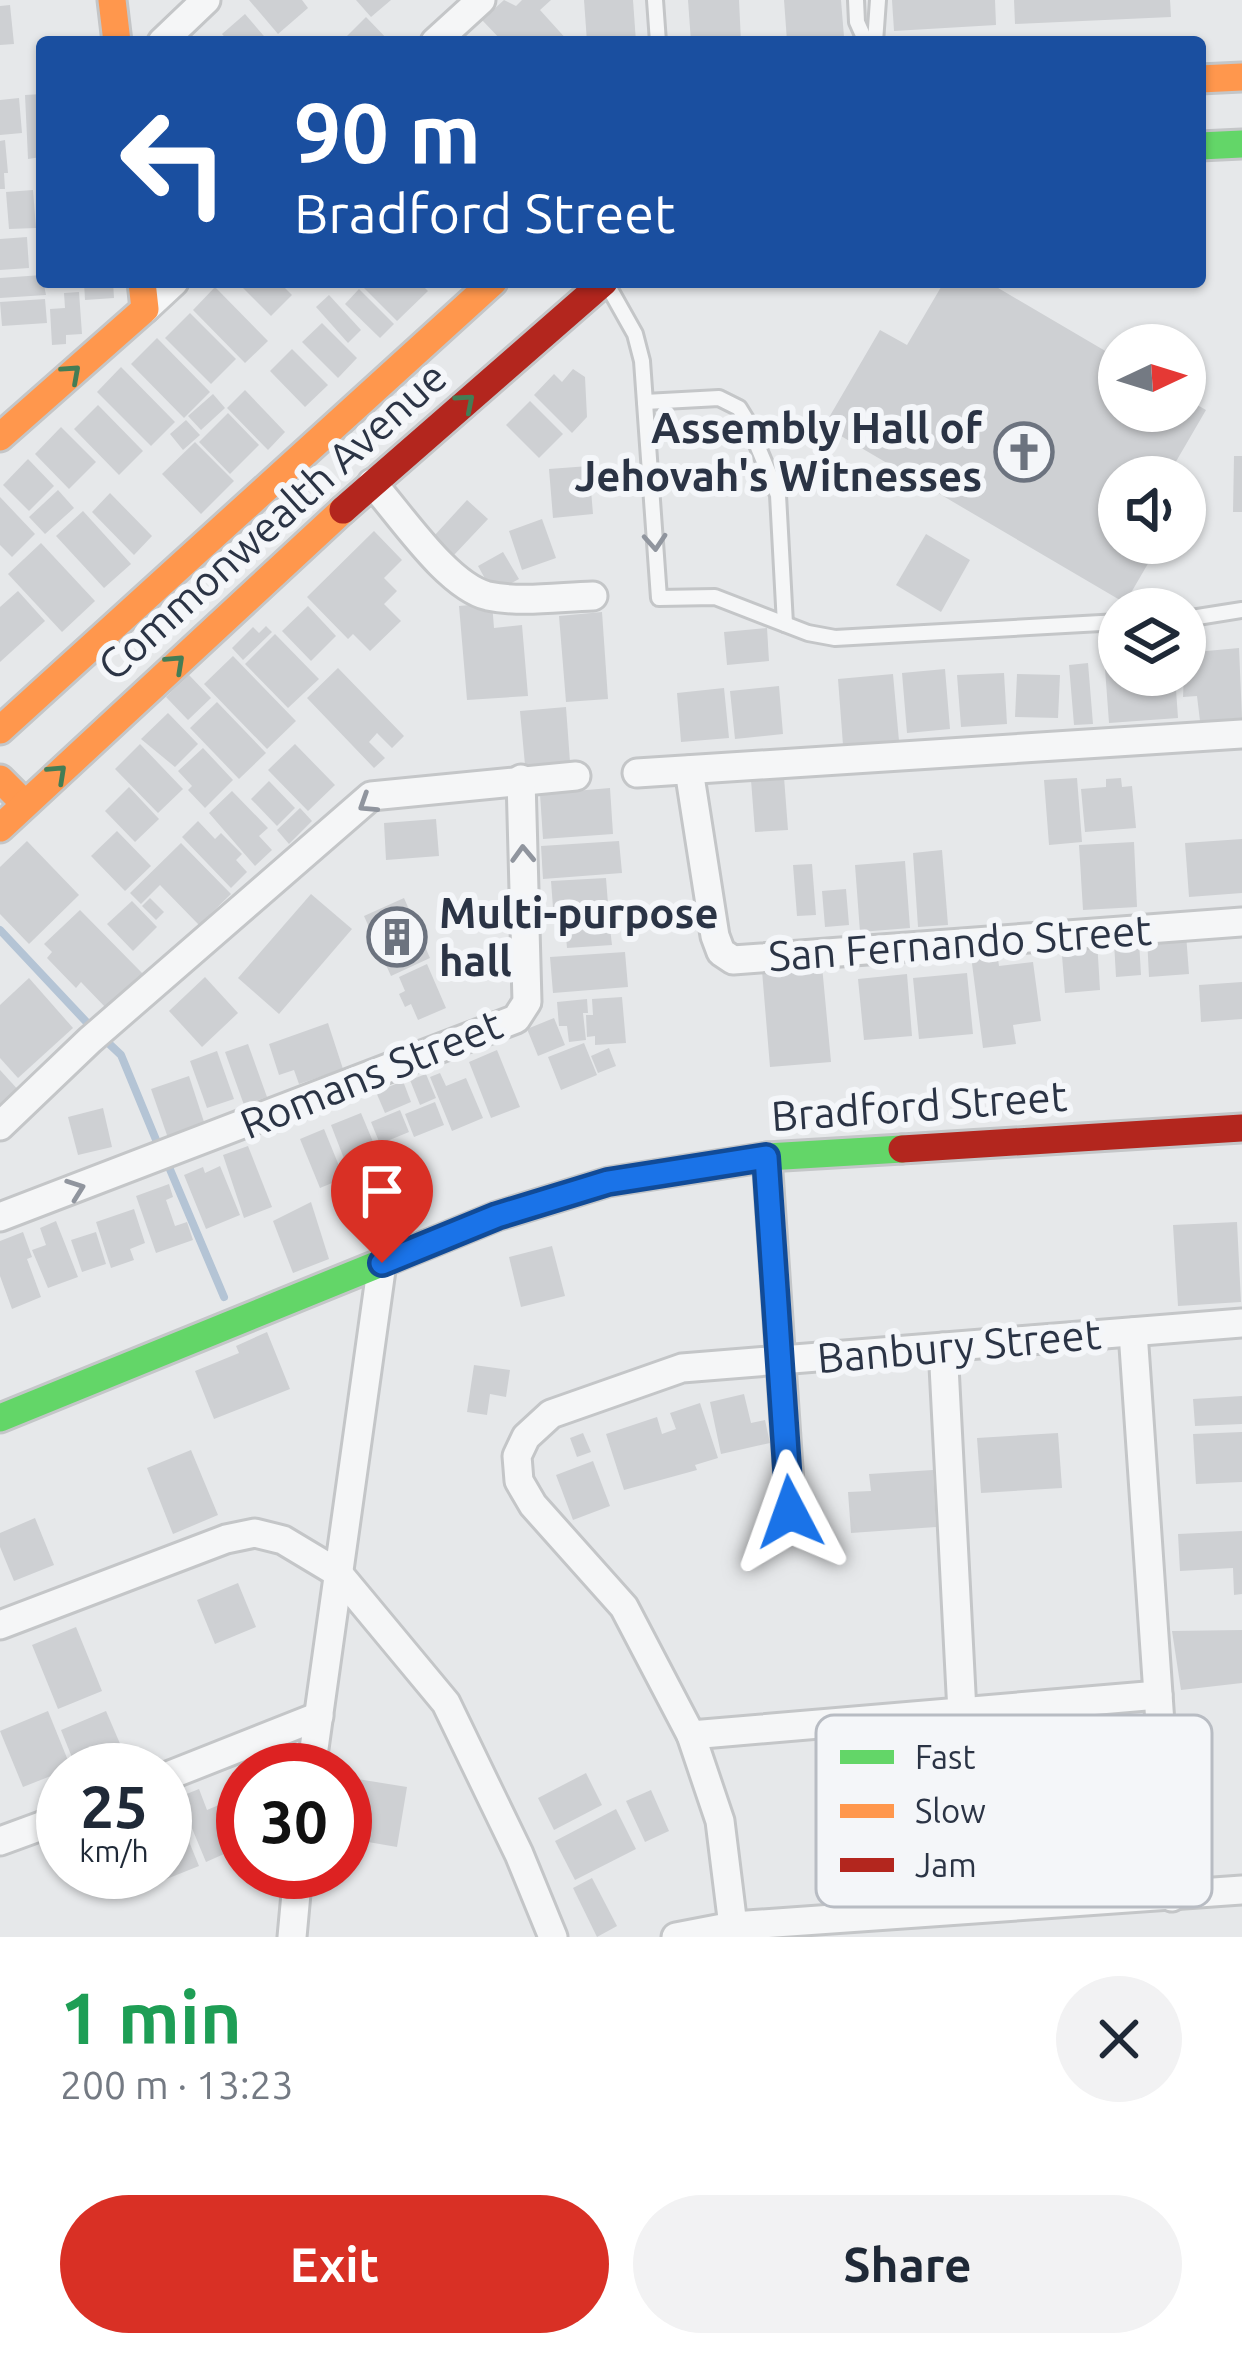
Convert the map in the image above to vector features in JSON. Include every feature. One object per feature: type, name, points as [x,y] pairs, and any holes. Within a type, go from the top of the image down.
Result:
[{"type":"main road","points":[[112,0],[115,36]]},
{"type":"main road","points":[[1206,80],[1242,77]]},
{"type":"main road","points":[[1206,146],[1242,144]]},
{"type":"main road","name":"Commonwealth Avenue","points":[[0,730],[486,288]]},
{"type":"main road","name":"Commonwealth Avenue","points":[[0,828],[372,483],[597,288]]},
{"type":"main road","points":[[0,437],[143,296]]},
{"type":"main road","points":[[0,779],[25,804]]},
{"type":"main road","name":"Bradford Street","points":[[0,1418],[497,1216],[608,1182],[766,1157],[1242,1128]]},
{"type":"street","points":[[168,36],[206,0]]},
{"type":"street","points":[[441,36],[474,3]]},
{"type":"street","points":[[372,483],[462,584],[484,595],[516,598],[593,596]]},
{"type":"street","points":[[638,772],[1242,734]]},
{"type":"street","name":"San Fernando Street","points":[[689,770],[715,936],[721,952],[733,960],[1242,922]]},
{"type":"street","points":[[0,1126],[99,1032],[371,796],[576,776]]},
{"type":"street","name":"Romans Street","points":[[0,1217],[517,1019],[527,1002],[521,779]]},
{"type":"street","points":[[766,1157],[790,1512]]},
{"type":"street","points":[[315,1743],[382,1263]]},
{"type":"street","name":"Banbury Street","points":[[733,1926],[719,1821],[692,1735],[624,1607],[532,1505],[519,1480],[517,1456],[526,1437],[551,1414],[682,1368],[1242,1323]]},
{"type":"street","points":[[1133,1332],[1159,1715]]},
{"type":"street","points":[[943,1347],[962,1712]]},
{"type":"street","points":[[0,1625],[226,1539],[255,1533],[283,1540],[338,1573],[446,1703],[554,1937]]},
{"type":"street","points":[[927,1715],[1158,1695]]},
{"type":"street","points":[[192,1766],[319,1717]]},
{"type":"street","points":[[692,1735],[816,1724]]},
{"type":"street","points":[[0,1841],[36,1828]]},
{"type":"street","points":[[1212,1892],[1242,1889]]},
{"type":"street","points":[[286,1935],[293,1899]]},
{"type":"street","points":[[676,1937],[733,1926],[1021,1907]]},
{"type":"lane","points":[[655,0],[658,36]]},
{"type":"lane","points":[[856,0],[857,22],[866,36]]},
{"type":"lane","points":[[871,36],[878,0]]},
{"type":"lane","points":[[608,288],[635,334],[658,598],[715,597],[823,637],[1098,623]]},
{"type":"lane","points":[[644,402],[719,398],[739,408],[778,495],[785,624]]},
{"type":"lane","points":[[1206,616],[1242,610]]},
{"type":"building","points":[[249,0],[302,0],[308,8],[278,34]]},
{"type":"building","points":[[356,0],[391,0],[371,17]]},
{"type":"building","points":[[504,0],[516,6],[522,0],[551,0],[540,10],[564,36],[497,36],[482,20]]},
{"type":"building","points":[[584,0],[633,0],[636,36],[587,36]]},
{"type":"building","points":[[688,0],[739,0],[741,36],[691,36]]},
{"type":"building","points":[[784,0],[841,0],[844,36],[787,36]]},
{"type":"building","points":[[892,0],[995,0],[996,25],[894,31]]},
{"type":"building","points":[[1014,0],[1170,0],[1171,17],[1015,24]]},
{"type":"building","points":[[10,5],[14,44],[0,45],[0,6]]},
{"type":"building","points":[[245,14],[264,36],[224,36]]},
{"type":"building","points":[[366,17],[384,36],[347,36]]},
{"type":"building","points":[[36,94],[36,158],[28,159],[25,95]]},
{"type":"building","points":[[19,98],[22,133],[0,135],[0,100]]},
{"type":"building","points":[[5,140],[8,173],[4,173],[5,189],[0,189],[0,141]]},
{"type":"building","points":[[33,190],[36,228],[9,229],[6,192]]},
{"type":"building","points":[[27,237],[29,268],[0,270],[0,239]]},
{"type":"building","points":[[36,275],[36,288],[45,288],[46,295],[0,298],[0,278]]},
{"type":"building","points":[[84,288],[113,288],[114,298],[85,300]]},
{"type":"building","points":[[216,288],[268,341],[245,363],[193,310]]},
{"type":"building","points":[[243,288],[285,288],[292,295],[271,316]]},
{"type":"building","points":[[364,288],[428,291],[397,321]]},
{"type":"building","name":"Assembly Hall of Jehovah's Witnesses","points":[[940,288],[998,288],[1098,347],[1098,432],[1193,432],[1179,456],[1098,456],[1098,564],[1148,564],[1134,588],[1099,588],[824,426],[880,330],[907,345]]},
{"type":"building","points":[[359,289],[394,324],[380,338],[345,304]]},
{"type":"building","points":[[79,292],[82,334],[66,335],[66,344],[52,345],[50,309],[65,308],[64,293]]},
{"type":"building","points":[[329,295],[361,330],[348,343],[316,307]]},
{"type":"building","points":[[45,299],[47,323],[2,326],[0,302]]},
{"type":"building","points":[[190,313],[236,359],[211,384],[165,338]]},
{"type":"building","points":[[322,323],[357,358],[338,378],[302,342]]},
{"type":"building","points":[[157,338],[210,392],[184,418],[131,364]]},
{"type":"building","points":[[292,349],[328,385],[305,407],[270,371]]},
{"type":"building","points":[[121,367],[175,422],[151,446],[97,392]]},
{"type":"building","points":[[573,369],[585,377],[587,417],[572,433],[534,395],[554,374],[562,382]]},
{"type":"building","points":[[245,390],[285,432],[268,450],[227,408]]},
{"type":"building","points":[[213,394],[225,408],[201,430],[188,416]]},
{"type":"building","points":[[530,401],[563,434],[539,458],[506,425]]},
{"type":"building","points":[[98,405],[143,451],[119,475],[74,429]]},
{"type":"building","points":[[228,413],[259,445],[230,474],[199,442]]},
{"type":"building","points":[[186,420],[200,435],[183,450],[170,434]]},
{"type":"building","points":[[61,427],[96,462],[69,489],[35,454]]},
{"type":"building","points":[[195,442],[234,481],[201,514],[162,474]]},
{"type":"building","points":[[1234,456],[1242,456],[1242,512],[1233,512]]},
{"type":"building","points":[[28,459],[54,486],[29,511],[3,485]]},
{"type":"building","points":[[589,466],[593,514],[553,518],[549,469]]},
{"type":"building","points":[[58,490],[74,508],[45,534],[29,517]]},
{"type":"building","points":[[110,493],[152,536],[134,555],[92,512]]},
{"type":"building","points":[[0,497],[35,534],[12,557],[0,545]]},
{"type":"building","points":[[467,500],[488,519],[454,555],[434,536]]},
{"type":"building","points":[[83,511],[131,564],[104,588],[56,536]]},
{"type":"building","points":[[542,519],[556,558],[522,570],[509,531]]},
{"type":"building","points":[[374,531],[402,560],[384,578],[397,591],[384,604],[401,621],[370,651],[353,634],[348,639],[307,597]]},
{"type":"building","points":[[926,534],[970,560],[941,612],[896,585]]},
{"type":"building","points":[[41,543],[95,601],[62,632],[8,574]]},
{"type":"building","points":[[503,552],[519,579],[493,593],[478,566]]},
{"type":"building","points":[[18,591],[45,621],[0,662],[0,607]]},
{"type":"building","points":[[492,603],[494,628],[522,625],[528,696],[467,700],[459,606]]},
{"type":"building","points":[[308,606],[336,636],[311,661],[282,631]]},
{"type":"building","points":[[602,612],[608,699],[566,702],[559,616]]},
{"type":"building","points":[[266,626],[272,632],[243,660],[232,648],[253,627],[259,633]]},
{"type":"building","points":[[767,628],[769,661],[727,665],[724,632]]},
{"type":"building","points":[[275,634],[319,679],[288,708],[245,664]]},
{"type":"building","points":[[1239,648],[1242,718],[1200,721],[1197,696],[1206,696],[1206,651]]},
{"type":"building","points":[[233,656],[296,721],[267,749],[204,684]]},
{"type":"building","points":[[1088,663],[1093,724],[1074,725],[1069,665]]},
{"type":"building","points":[[338,668],[404,736],[392,748],[377,733],[369,742],[385,758],[374,768],[307,698]]},
{"type":"building","points":[[945,669],[950,729],[907,733],[902,673]]},
{"type":"building","points":[[1004,673],[1007,724],[961,727],[957,675]]},
{"type":"building","points":[[893,674],[899,741],[843,745],[838,679]]},
{"type":"building","points":[[1017,674],[1060,675],[1058,718],[1015,717]]},
{"type":"building","points":[[189,675],[211,698],[188,720],[166,697]]},
{"type":"building","points":[[779,686],[783,734],[735,739],[730,691]]},
{"type":"building","points":[[724,688],[729,738],[681,742],[677,693]]},
{"type":"building","points":[[1107,696],[1176,696],[1178,718],[1109,723]]},
{"type":"building","points":[[217,702],[266,753],[239,779],[190,728]]},
{"type":"building","points":[[566,707],[570,762],[525,765],[520,711]]},
{"type":"building","points":[[168,713],[198,744],[175,767],[141,739]]},
{"type":"building","points":[[140,744],[183,789],[158,813],[115,769]]},
{"type":"building","points":[[295,744],[335,785],[308,811],[268,770]]},
{"type":"building","points":[[203,748],[233,780],[205,808],[178,771]]},
{"type":"building","points":[[784,777],[788,830],[755,832],[751,780]]},
{"type":"building","points":[[1077,778],[1082,842],[1049,845],[1044,780]]},
{"type":"building","points":[[1121,778],[1122,787],[1132,786],[1136,828],[1085,832],[1081,789],[1106,787],[1106,779]]},
{"type":"building","points":[[269,781],[295,808],[277,826],[251,799]]},
{"type":"building","points":[[129,787],[159,819],[135,842],[105,811]]},
{"type":"building","points":[[610,788],[613,834],[543,839],[540,794]]},
{"type":"building","points":[[232,791],[268,828],[259,836],[272,850],[255,866],[209,813]]},
{"type":"building","points":[[300,808],[312,821],[289,844],[277,830]]},
{"type":"building","points":[[436,819],[439,856],[386,860],[384,823]]},
{"type":"building","points":[[198,821],[215,839],[221,833],[242,854],[236,860],[247,872],[231,888],[182,837]]},
{"type":"building","points":[[117,831],[151,866],[125,891],[91,856]]},
{"type":"building","points":[[1242,839],[1242,893],[1189,897],[1185,843]]},
{"type":"building","points":[[27,841],[79,895],[29,944],[0,914],[0,867]]},
{"type":"building","points":[[619,841],[622,873],[543,879],[541,846]]},
{"type":"building","points":[[1134,842],[1137,907],[1083,910],[1079,845]]},
{"type":"building","points":[[181,843],[231,894],[199,925],[160,885],[141,904],[130,893]]},
{"type":"building","points":[[942,850],[948,925],[918,927],[913,853]]},
{"type":"building","points":[[905,861],[910,928],[860,932],[855,865]]},
{"type":"building","points":[[812,864],[816,915],[797,916],[793,865]]},
{"type":"building","points":[[606,878],[609,917],[554,921],[551,881]]},
{"type":"building","points":[[846,889],[849,925],[825,927],[822,891]]},
{"type":"building","points":[[311,894],[352,929],[279,1014],[238,978]]},
{"type":"building","points":[[150,898],[164,912],[156,920],[142,906]]},
{"type":"building","name":"Multi-purpose hall","points":[[404,898],[430,958],[391,976],[364,916]]},
{"type":"building","points":[[132,901],[157,927],[133,951],[107,924]]},
{"type":"building","points":[[80,910],[143,974],[107,1009],[81,982],[76,988],[47,958],[52,952],[44,944]]},
{"type":"building","points":[[609,920],[612,945],[567,948],[565,924]]},
{"type":"building","points":[[1186,934],[1189,974],[1149,977],[1147,937]]},
{"type":"building","points":[[1097,940],[1100,990],[1065,993],[1061,943]]},
{"type":"building","points":[[1139,941],[1141,975],[1116,977],[1114,942]]},
{"type":"building","points":[[625,952],[628,987],[553,993],[550,957]]},
{"type":"building","points":[[997,952],[999,966],[1033,962],[1041,1021],[1013,1025],[1016,1044],[983,1048],[971,956]]},
{"type":"building","points":[[427,964],[446,1008],[418,1020],[411,1004],[405,1007],[399,994],[405,991],[399,977]]},
{"type":"building","points":[[822,966],[831,1062],[770,1067],[762,971]]},
{"type":"building","points":[[967,973],[973,1034],[919,1039],[913,978]]},
{"type":"building","points":[[907,974],[912,1036],[864,1040],[858,979]]},
{"type":"building","points":[[205,977],[238,1013],[202,1047],[169,1011]]},
{"type":"building","points":[[29,978],[73,1028],[18,1078],[0,1058],[0,1005]]},
{"type":"building","points":[[1242,982],[1242,1019],[1201,1022],[1199,985]]},
{"type":"building","points":[[622,997],[626,1043],[595,1045],[595,1036],[587,1037],[586,1015],[593,1015],[592,999]]},
{"type":"building","points":[[587,999],[588,1013],[583,1013],[586,1040],[569,1042],[567,1026],[559,1026],[557,1002]]},
{"type":"building","points":[[554,1018],[565,1045],[538,1056],[527,1029]]},
{"type":"building","points":[[328,1023],[343,1069],[299,1084],[294,1070],[279,1075],[269,1044]]},
{"type":"building","points":[[584,1043],[597,1075],[561,1090],[548,1057]]},
{"type":"building","points":[[248,1044],[267,1097],[244,1105],[225,1052]]},
{"type":"building","points":[[609,1048],[616,1066],[598,1073],[591,1056]]},
{"type":"building","points":[[497,1050],[520,1107],[491,1118],[469,1062]]},
{"type":"building","points":[[217,1051],[234,1099],[207,1108],[190,1061]]},
{"type":"building","points":[[0,1070],[21,1093],[0,1112]]},
{"type":"building","points":[[440,1073],[446,1086],[466,1078],[483,1118],[452,1131],[430,1077]]},
{"type":"building","points":[[426,1074],[436,1098],[420,1105],[410,1080]]},
{"type":"building","points":[[189,1076],[205,1125],[168,1138],[151,1089]]},
{"type":"building","points":[[403,1081],[411,1102],[385,1113],[376,1092]]},
{"type":"building","points":[[435,1102],[444,1125],[414,1137],[405,1114]]},
{"type":"building","points":[[103,1108],[112,1147],[78,1155],[68,1117]]},
{"type":"building","points":[[400,1110],[409,1132],[380,1144],[371,1122]]},
{"type":"building","points":[[361,1113],[379,1156],[348,1169],[331,1125]]},
{"type":"building","points":[[324,1129],[344,1178],[320,1188],[300,1139]]},
{"type":"building","points":[[402,1145],[408,1159],[387,1167],[381,1153]]},
{"type":"building","points":[[248,1146],[272,1207],[244,1218],[223,1155]]},
{"type":"building","points":[[220,1166],[240,1215],[206,1229],[184,1175]]},
{"type":"building","points":[[169,1184],[173,1197],[166,1200],[175,1226],[187,1222],[193,1240],[156,1253],[136,1196]]},
{"type":"building","points":[[311,1202],[329,1259],[293,1273],[273,1221]]},
{"type":"building","points":[[134,1209],[145,1243],[130,1249],[134,1260],[111,1268],[96,1222]]},
{"type":"building","points":[[56,1221],[78,1277],[48,1288],[32,1250],[46,1245],[40,1228]]},
{"type":"building","points":[[1237,1222],[1241,1302],[1178,1306],[1173,1225]]},
{"type":"building","points":[[23,1232],[41,1297],[12,1309],[0,1276],[0,1241]]},
{"type":"building","points":[[96,1232],[106,1264],[82,1272],[71,1240]]},
{"type":"building","points":[[552,1246],[565,1296],[521,1307],[509,1257]]},
{"type":"building","points":[[267,1332],[290,1389],[214,1419],[195,1371],[239,1353],[236,1346]]},
{"type":"building","points":[[474,1365],[510,1370],[506,1397],[490,1394],[487,1415],[467,1412]]},
{"type":"building","points":[[744,1394],[751,1423],[765,1420],[770,1443],[721,1454],[710,1402]]},
{"type":"building","points":[[1242,1396],[1242,1424],[1195,1426],[1193,1399]]},
{"type":"building","points":[[700,1403],[718,1458],[695,1465],[697,1470],[624,1490],[606,1434],[657,1417],[662,1434],[676,1429],[670,1413]]},
{"type":"building","points":[[1242,1432],[1242,1482],[1196,1484],[1193,1434]]},
{"type":"building","points":[[583,1433],[591,1452],[577,1457],[570,1438]]},
{"type":"building","points":[[1058,1433],[1062,1488],[981,1493],[977,1438]]},
{"type":"building","points":[[191,1450],[218,1515],[173,1534],[147,1468]]},
{"type":"building","points":[[593,1461],[610,1506],[573,1520],[556,1475]]},
{"type":"building","points":[[933,1470],[936,1527],[851,1533],[848,1492],[871,1491],[869,1474]]},
{"type":"building","points":[[35,1518],[54,1565],[14,1581],[0,1547],[0,1533]]},
{"type":"building","points":[[1242,1531],[1242,1594],[1234,1595],[1233,1568],[1180,1571],[1178,1534]]},
{"type":"building","points":[[238,1583],[256,1627],[215,1644],[197,1600]]},
{"type":"building","points":[[76,1627],[102,1691],[58,1709],[32,1645]]},
{"type":"building","points":[[1242,1630],[1242,1683],[1181,1690],[1172,1631]]},
{"type":"building","points":[[48,1711],[61,1743],[36,1743],[36,1782],[23,1787],[0,1731]]},
{"type":"building","points":[[106,1711],[120,1743],[66,1743],[61,1730]]},
{"type":"building","points":[[586,1773],[602,1805],[554,1830],[538,1798]]},
{"type":"building","points":[[372,1781],[407,1787],[397,1847],[372,1843]]},
{"type":"building","points":[[199,1789],[207,1810],[216,1806],[216,1858],[206,1862],[192,1828],[192,1792]]},
{"type":"building","points":[[651,1790],[669,1831],[645,1842],[626,1801]]},
{"type":"building","points":[[616,1809],[636,1849],[575,1880],[555,1841]]},
{"type":"building","points":[[592,1878],[617,1926],[597,1937],[573,1888]]},
{"type":"waterway","points":[[0,930],[93,1029]]},
{"type":"waterway","points":[[104,1039],[121,1055],[159,1147]]},
{"type":"waterway","points":[[166,1160],[224,1297]]},
{"type":"traffic: fast","points":[[1206,146],[1242,144]]},
{"type":"traffic: fast","points":[[0,1418],[497,1216],[608,1182],[767,1157],[902,1149]]},
{"type":"traffic: slow","points":[[112,0],[116,36]]},
{"type":"traffic: slow","points":[[1206,79],[1242,77]]},
{"type":"traffic: slow","points":[[0,437],[145,309],[143,288]]},
{"type":"traffic: slow","points":[[0,730],[486,288]]},
{"type":"traffic: slow","points":[[0,828],[343,510]]},
{"type":"traffic: slow","points":[[0,779],[25,804]]},
{"type":"traffic: jam","points":[[343,510],[597,288]]},
{"type":"traffic: jam","points":[[902,1149],[1242,1128]]},
{"type":"place","name":"Assembly Hall of Jehovah's Witnesses","points":[[1024,452]]},
{"type":"place","name":"Multi-purpose hall","points":[[397,937]]},
{"type":"route","points":[[382,1263],[497,1216],[608,1182],[766,1157],[790,1512]]}]
